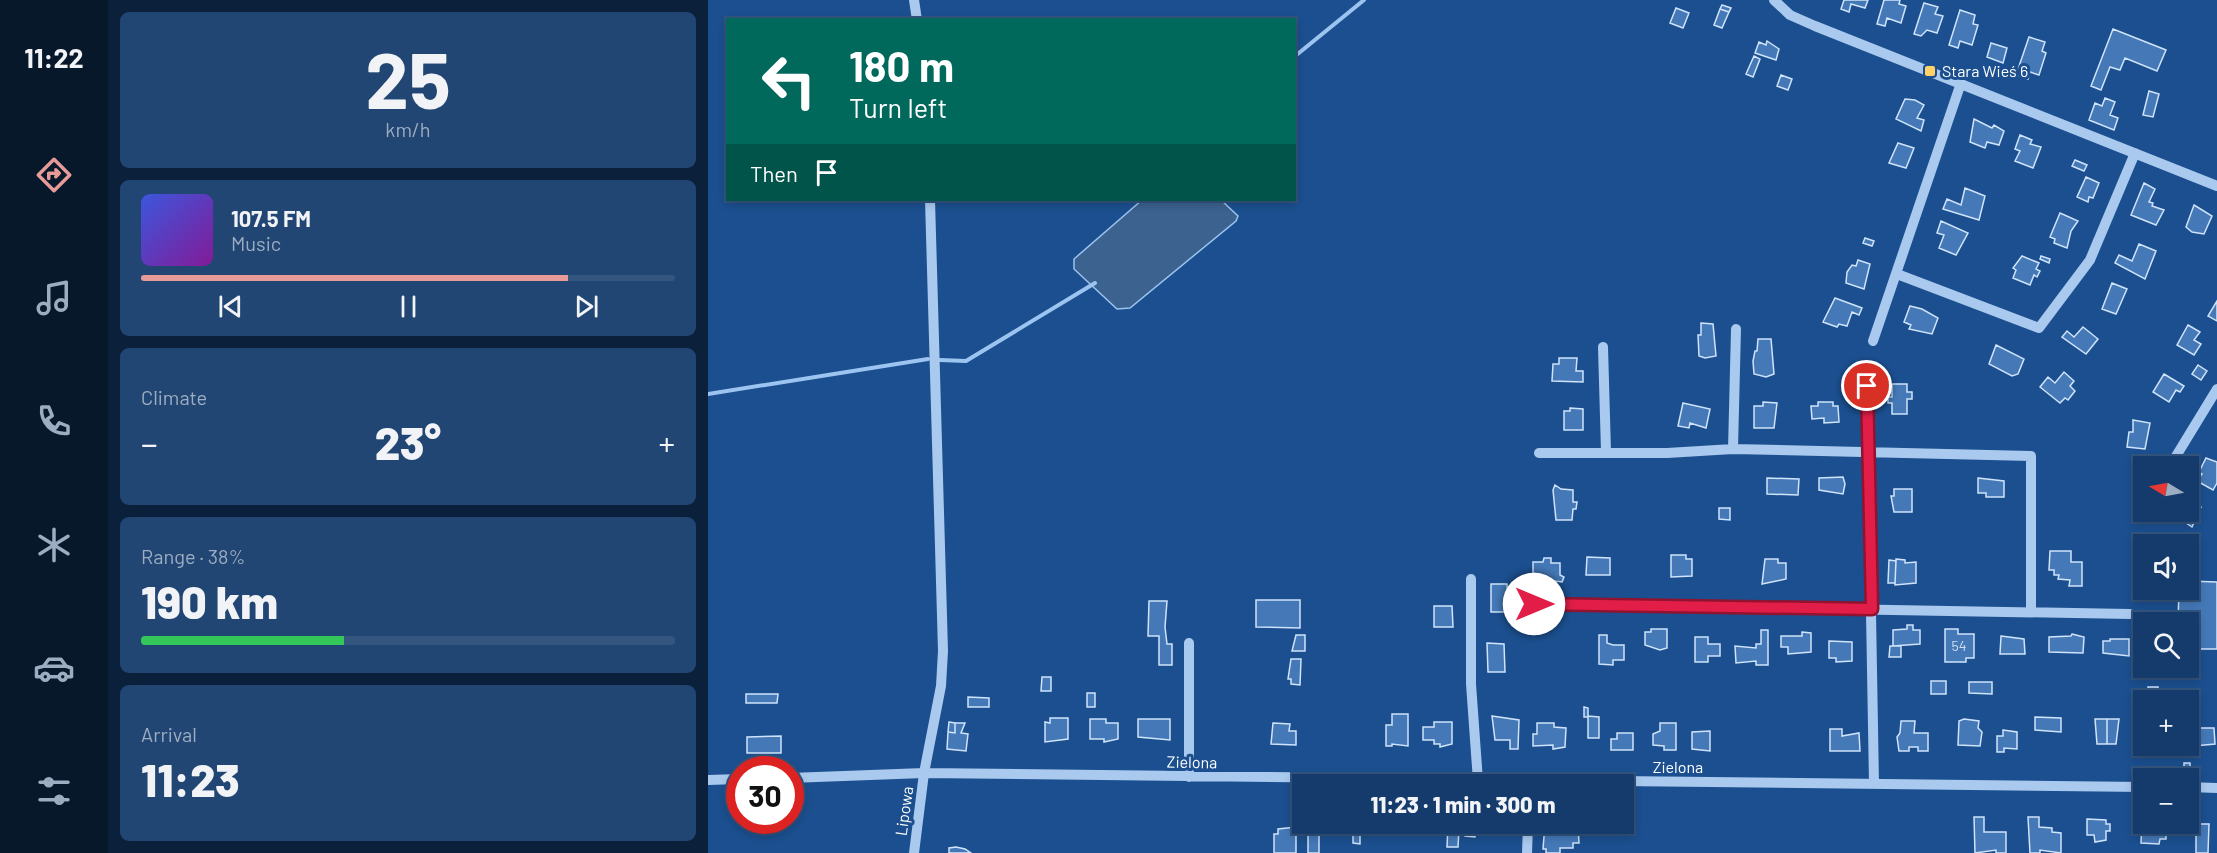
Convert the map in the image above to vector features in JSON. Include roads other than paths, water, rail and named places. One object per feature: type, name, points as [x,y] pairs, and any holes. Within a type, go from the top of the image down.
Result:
[{"type":"street","points":[[914,0],[917,18]]},
{"type":"street","points":[[1774,0],[1790,15],[1815,26],[2217,186]]},
{"type":"street","points":[[1873,341],[1961,83]]},
{"type":"street","points":[[1896,274],[2038,328],[2090,260],[2134,153]]},
{"type":"street","name":"Lipowa","points":[[914,853],[924,773],[938,708],[943,651],[930,201]]},
{"type":"street","points":[[1733,449],[1736,329]]},
{"type":"street","points":[[1603,347],[1606,452]]},
{"type":"street","points":[[1867,386],[1874,784]]},
{"type":"street","points":[[2176,456],[2217,389]]},
{"type":"street","points":[[1539,453],[1667,453],[1733,449],[2031,456],[2031,612]]},
{"type":"street","points":[[1472,579],[1471,684],[1478,774]]},
{"type":"street","points":[[1534,604],[2130,614]]},
{"type":"street","points":[[1189,643],[1189,777]]},
{"type":"street","name":"Zielona","points":[[804,777],[924,773],[1292,778]]},
{"type":"street","points":[[708,780],[726,779]]},
{"type":"street","name":"Zielona","points":[[1634,783],[2133,787]]},
{"type":"street","points":[[2199,787],[2217,788]]},
{"type":"street","points":[[1527,853],[1528,834]]},
{"type":"water","points":[[1141,201],[1222,201],[1238,216],[1236,221],[1130,308],[1117,309],[1074,269],[1074,259]]},
{"type":"waterway","points":[[1296,55],[1364,0]]},
{"type":"waterway","points":[[940,360],[966,361],[1095,283]]},
{"type":"waterway","points":[[708,394],[928,359]]},
{"type":"place","name":"Stara Wieś 6","points":[[1930,71]]}]
